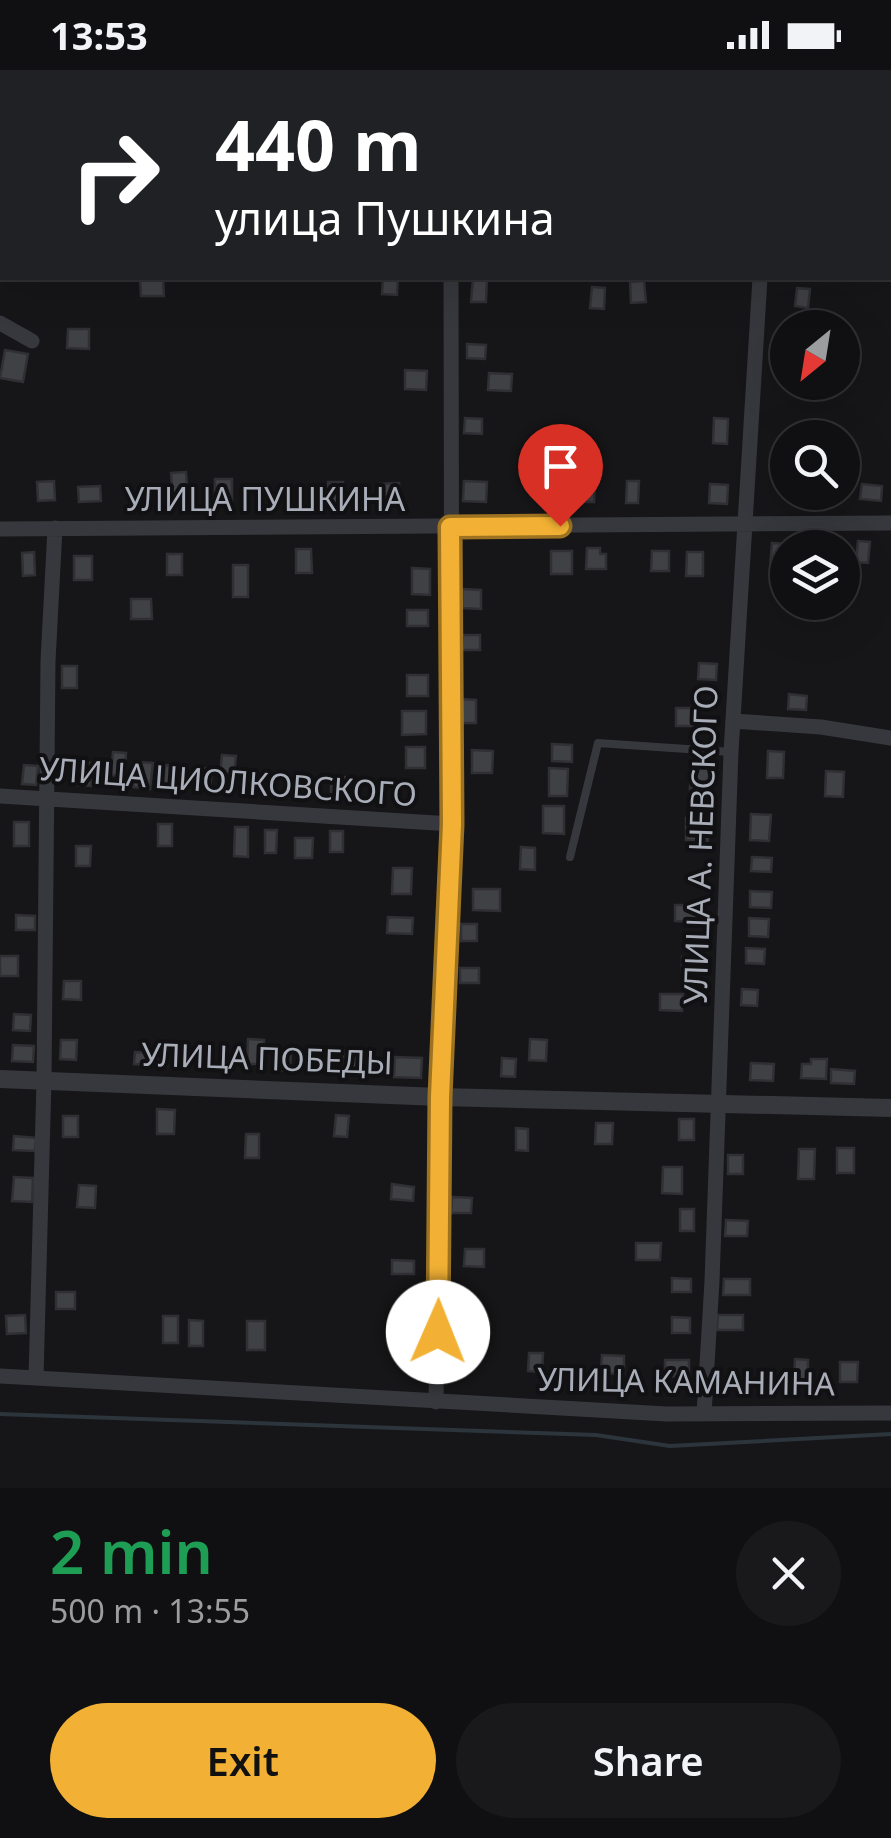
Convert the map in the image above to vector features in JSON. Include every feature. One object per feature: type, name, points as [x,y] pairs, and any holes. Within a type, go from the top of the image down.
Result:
[{"type":"street","points":[[436,1402],[440,1097],[452,824],[451,280]]},
{"type":"street","name":"УЛИЦА А. НЕВСКОГО","points":[[704,1414],[731,752],[760,280]]},
{"type":"street","points":[[0,323],[32,341]]},
{"type":"street","name":"УЛИЦА ПУШКИНА","points":[[0,529],[891,523]]},
{"type":"street","points":[[36,1378],[44,1080],[48,661],[55,528]]},
{"type":"street","points":[[733,721],[821,726],[891,738]]},
{"type":"street","name":"УЛИЦА ЦИОЛКОВСКОГО","points":[[0,796],[452,824]]},
{"type":"street","name":"УЛИЦА ПОБЕДЫ","points":[[0,1078],[440,1097],[891,1108]]},
{"type":"street","name":"УЛИЦА КАМАНИНА","points":[[0,1376],[704,1414],[891,1414]]},
{"type":"lane","points":[[570,857],[598,743],[731,752]]},
{"type":"building","points":[[140,280],[163,280],[164,296],[141,296]]},
{"type":"building","points":[[383,280],[398,280],[397,295],[382,294]]},
{"type":"building","points":[[473,280],[487,280],[486,302],[471,302]]},
{"type":"building","points":[[644,281],[646,302],[631,303],[630,282]]},
{"type":"building","points":[[592,287],[605,288],[604,309],[590,308]]},
{"type":"building","points":[[797,288],[810,289],[808,308],[795,306]]},
{"type":"building","points":[[68,329],[89,329],[89,349],[67,348]]},
{"type":"building","points":[[467,344],[486,345],[485,359],[467,358]]},
{"type":"building","points":[[5,350],[28,354],[23,382],[0,378]]},
{"type":"building","points":[[405,370],[427,371],[426,390],[405,389]]},
{"type":"building","points":[[489,373],[512,374],[511,391],[488,390]]},
{"type":"building","points":[[465,418],[482,419],[482,434],[464,433]]},
{"type":"building","points":[[714,418],[728,419],[727,444],[713,443]]},
{"type":"building","points":[[186,472],[188,501],[173,502],[171,473]]},
{"type":"building","points":[[557,476],[572,477],[570,502],[556,501]]},
{"type":"building","points":[[215,479],[232,479],[232,502],[215,502]]},
{"type":"building","points":[[582,480],[595,481],[594,502],[581,502]]},
{"type":"building","points":[[54,481],[55,500],[38,501],[37,482]]},
{"type":"building","points":[[464,481],[487,482],[486,502],[463,501]]},
{"type":"building","points":[[627,481],[639,481],[638,503],[626,503]]},
{"type":"building","points":[[328,482],[343,482],[343,503],[328,503]]},
{"type":"building","points":[[399,483],[400,498],[381,499],[380,484]]},
{"type":"building","points":[[710,484],[728,485],[727,504],[709,503]]},
{"type":"building","points":[[862,484],[882,486],[881,501],[860,499]]},
{"type":"building","points":[[100,486],[101,501],[79,502],[78,487]]},
{"type":"building","points":[[860,541],[870,542],[868,563],[860,562]]},
{"type":"building","points":[[587,548],[600,548],[600,554],[606,554],[606,569],[586,569]]},
{"type":"building","points":[[296,549],[311,549],[312,573],[296,573]]},
{"type":"building","points":[[551,551],[572,551],[572,574],[551,574]]},
{"type":"building","points":[[652,551],[669,551],[669,571],[651,571]]},
{"type":"building","points":[[34,552],[35,575],[23,576],[22,553]]},
{"type":"building","points":[[687,552],[703,552],[703,576],[686,576]]},
{"type":"building","points":[[167,554],[182,554],[182,575],[167,575]]},
{"type":"building","points":[[74,556],[92,556],[92,580],[74,580]]},
{"type":"building","points":[[233,565],[248,565],[248,597],[233,597]]},
{"type":"building","points":[[412,568],[430,569],[430,595],[412,594]]},
{"type":"building","points":[[462,589],[481,590],[481,609],[462,608]]},
{"type":"building","points":[[131,599],[151,599],[152,619],[131,619]]},
{"type":"building","points":[[407,610],[428,610],[428,626],[407,626]]},
{"type":"building","points":[[463,635],[480,635],[480,650],[462,650]]},
{"type":"building","points":[[699,663],[717,664],[716,680],[698,679]]},
{"type":"building","points":[[62,666],[77,666],[77,688],[62,688]]},
{"type":"building","points":[[407,675],[428,675],[428,696],[407,696]]},
{"type":"building","points":[[789,694],[807,696],[806,710],[788,709]]},
{"type":"building","points":[[461,699],[476,700],[476,723],[460,723]]},
{"type":"building","points":[[676,708],[696,708],[696,726],[676,726]]},
{"type":"building","points":[[402,711],[426,711],[426,734],[402,735]]},
{"type":"building","points":[[552,744],[572,745],[572,762],[552,761]]},
{"type":"building","points":[[406,747],[425,747],[425,768],[406,768]]},
{"type":"building","points":[[472,750],[493,751],[492,773],[472,773]]},
{"type":"building","points":[[768,751],[784,752],[783,778],[767,778]]},
{"type":"building","points":[[113,752],[126,753],[125,776],[111,775]]},
{"type":"building","points":[[222,755],[236,756],[234,774],[220,773]]},
{"type":"building","points":[[79,762],[93,763],[91,786],[77,785]]},
{"type":"building","points":[[135,762],[153,763],[150,789],[133,787]]},
{"type":"building","points":[[24,765],[38,766],[36,785],[22,784]]},
{"type":"building","points":[[165,765],[178,766],[176,789],[163,788]]},
{"type":"building","points":[[690,766],[709,766],[709,792],[690,792]]},
{"type":"building","points":[[195,768],[212,769],[210,790],[194,788]]},
{"type":"building","points":[[549,768],[568,769],[567,796],[549,796]]},
{"type":"building","points":[[826,771],[844,772],[843,797],[825,796]]},
{"type":"building","points":[[304,775],[305,794],[289,795],[288,776]]},
{"type":"building","points":[[345,777],[346,797],[331,797],[331,778]]},
{"type":"building","points":[[543,806],[564,806],[564,834],[543,833]]},
{"type":"building","points":[[751,814],[771,815],[769,841],[750,840]]},
{"type":"building","points":[[686,818],[708,818],[708,841],[686,840]]},
{"type":"building","points":[[14,822],[29,822],[29,846],[14,846]]},
{"type":"building","points":[[158,824],[172,824],[172,846],[158,846]]},
{"type":"building","points":[[235,827],[248,827],[248,857],[234,856]]},
{"type":"building","points":[[265,830],[277,830],[276,853],[265,853]]},
{"type":"building","points":[[330,831],[343,831],[343,852],[330,852]]},
{"type":"building","points":[[295,838],[313,838],[312,858],[295,858]]},
{"type":"building","points":[[76,846],[91,846],[90,866],[76,866]]},
{"type":"building","points":[[521,847],[535,848],[535,870],[520,869]]},
{"type":"building","points":[[752,857],[772,858],[771,872],[751,871]]},
{"type":"building","points":[[393,868],[412,868],[411,894],[392,894]]},
{"type":"building","points":[[473,889],[500,889],[500,911],[473,910]]},
{"type":"building","points":[[750,891],[772,892],[771,908],[750,907]]},
{"type":"building","points":[[675,905],[702,905],[702,922],[675,921]]},
{"type":"building","points":[[16,915],[35,916],[35,930],[16,930]]},
{"type":"building","points":[[388,917],[413,918],[412,934],[387,933]]},
{"type":"building","points":[[749,918],[769,919],[768,937],[749,936]]},
{"type":"building","points":[[461,924],[477,924],[477,941],[461,941]]},
{"type":"building","points":[[746,948],[765,949],[764,964],[746,963]]},
{"type":"building","points":[[0,956],[18,956],[18,976],[0,976]]},
{"type":"building","points":[[682,957],[701,957],[701,972],[682,972]]},
{"type":"building","points":[[460,968],[479,968],[479,983],[460,983]]},
{"type":"building","points":[[64,981],[81,981],[81,1000],[63,999]]},
{"type":"building","points":[[742,989],[758,990],[757,1006],[741,1005]]},
{"type":"building","points":[[660,994],[683,994],[682,1011],[660,1010]]},
{"type":"building","points":[[14,1014],[31,1015],[30,1031],[13,1030]]},
{"type":"building","points":[[248,1039],[264,1040],[263,1064],[247,1064]]},
{"type":"building","points":[[530,1039],[547,1040],[546,1061],[529,1060]]},
{"type":"building","points":[[61,1040],[77,1040],[76,1060],[60,1059]]},
{"type":"building","points":[[13,1045],[34,1046],[33,1062],[12,1061]]},
{"type":"building","points":[[278,1049],[291,1050],[290,1071],[277,1070]]},
{"type":"building","points":[[344,1050],[367,1052],[366,1070],[343,1069]]},
{"type":"building","points":[[135,1052],[167,1053],[167,1066],[134,1064]]},
{"type":"building","points":[[395,1057],[422,1058],[421,1078],[394,1077]]},
{"type":"building","points":[[502,1058],[516,1059],[515,1077],[501,1076]]},
{"type":"building","points":[[811,1059],[827,1059],[826,1079],[801,1078],[802,1064],[811,1064]]},
{"type":"building","points":[[751,1063],[774,1064],[773,1081],[750,1080]]},
{"type":"building","points":[[831,1069],[855,1071],[854,1084],[831,1083]]},
{"type":"building","points":[[157,1109],[175,1110],[174,1134],[157,1134]]},
{"type":"building","points":[[336,1115],[349,1116],[347,1137],[334,1136]]},
{"type":"building","points":[[63,1116],[78,1116],[78,1137],[63,1137]]},
{"type":"building","points":[[679,1119],[694,1119],[694,1140],[679,1140]]},
{"type":"building","points":[[596,1123],[613,1123],[612,1144],[595,1144]]},
{"type":"building","points":[[516,1128],[528,1129],[528,1151],[516,1150]]},
{"type":"building","points":[[246,1134],[259,1134],[259,1158],[245,1158]]},
{"type":"building","points":[[14,1136],[36,1138],[35,1151],[13,1150]]},
{"type":"building","points":[[837,1148],[854,1148],[854,1173],[837,1173]]},
{"type":"building","points":[[799,1149],[815,1149],[814,1179],[798,1179]]},
{"type":"building","points":[[728,1155],[743,1155],[743,1174],[728,1174]]},
{"type":"building","points":[[663,1167],[682,1167],[682,1194],[662,1193]]},
{"type":"building","points":[[14,1177],[33,1178],[32,1202],[12,1201]]},
{"type":"building","points":[[392,1184],[414,1187],[413,1201],[391,1199]]},
{"type":"building","points":[[79,1185],[96,1186],[95,1208],[77,1207]]},
{"type":"building","points":[[452,1197],[472,1198],[471,1213],[451,1213]]},
{"type":"building","points":[[680,1209],[694,1209],[694,1231],[680,1231]]},
{"type":"building","points":[[726,1220],[748,1221],[747,1236],[725,1236]]},
{"type":"building","points":[[636,1243],[661,1243],[660,1260],[636,1260]]},
{"type":"building","points":[[465,1249],[484,1249],[484,1267],[464,1266]]},
{"type":"building","points":[[392,1260],[414,1261],[414,1274],[392,1274]]},
{"type":"building","points":[[672,1278],[691,1279],[691,1292],[672,1292]]},
{"type":"building","points":[[724,1279],[750,1279],[750,1295],[723,1295]]},
{"type":"building","points":[[56,1292],[75,1292],[75,1309],[56,1309]]},
{"type":"building","points":[[402,1303],[415,1303],[414,1327],[402,1326]]},
{"type":"building","points":[[25,1315],[26,1333],[7,1334],[6,1316]]},
{"type":"building","points":[[718,1315],[743,1315],[743,1330],[717,1330]]},
{"type":"building","points":[[163,1316],[178,1316],[178,1343],[163,1343]]},
{"type":"building","points":[[672,1317],[690,1318],[690,1333],[672,1333]]},
{"type":"building","points":[[189,1320],[203,1321],[203,1346],[189,1346]]},
{"type":"building","points":[[247,1321],[265,1321],[265,1350],[247,1350]]},
{"type":"building","points":[[448,1331],[466,1331],[465,1346],[448,1346]]},
{"type":"building","points":[[529,1353],[543,1353],[542,1372],[528,1371]]},
{"type":"building","points":[[602,1355],[624,1356],[624,1374],[601,1373]]},
{"type":"building","points":[[795,1359],[808,1360],[808,1381],[794,1381]]},
{"type":"building","points":[[665,1360],[689,1360],[689,1377],[665,1376]]},
{"type":"building","points":[[840,1362],[858,1362],[857,1382],[840,1382]]},
{"type":"waterway","points":[[0,1414],[596,1435],[670,1446],[891,1434]]},
{"type":"route","points":[[438,1332],[440,1097],[452,824],[450,527],[560,526]]}]
